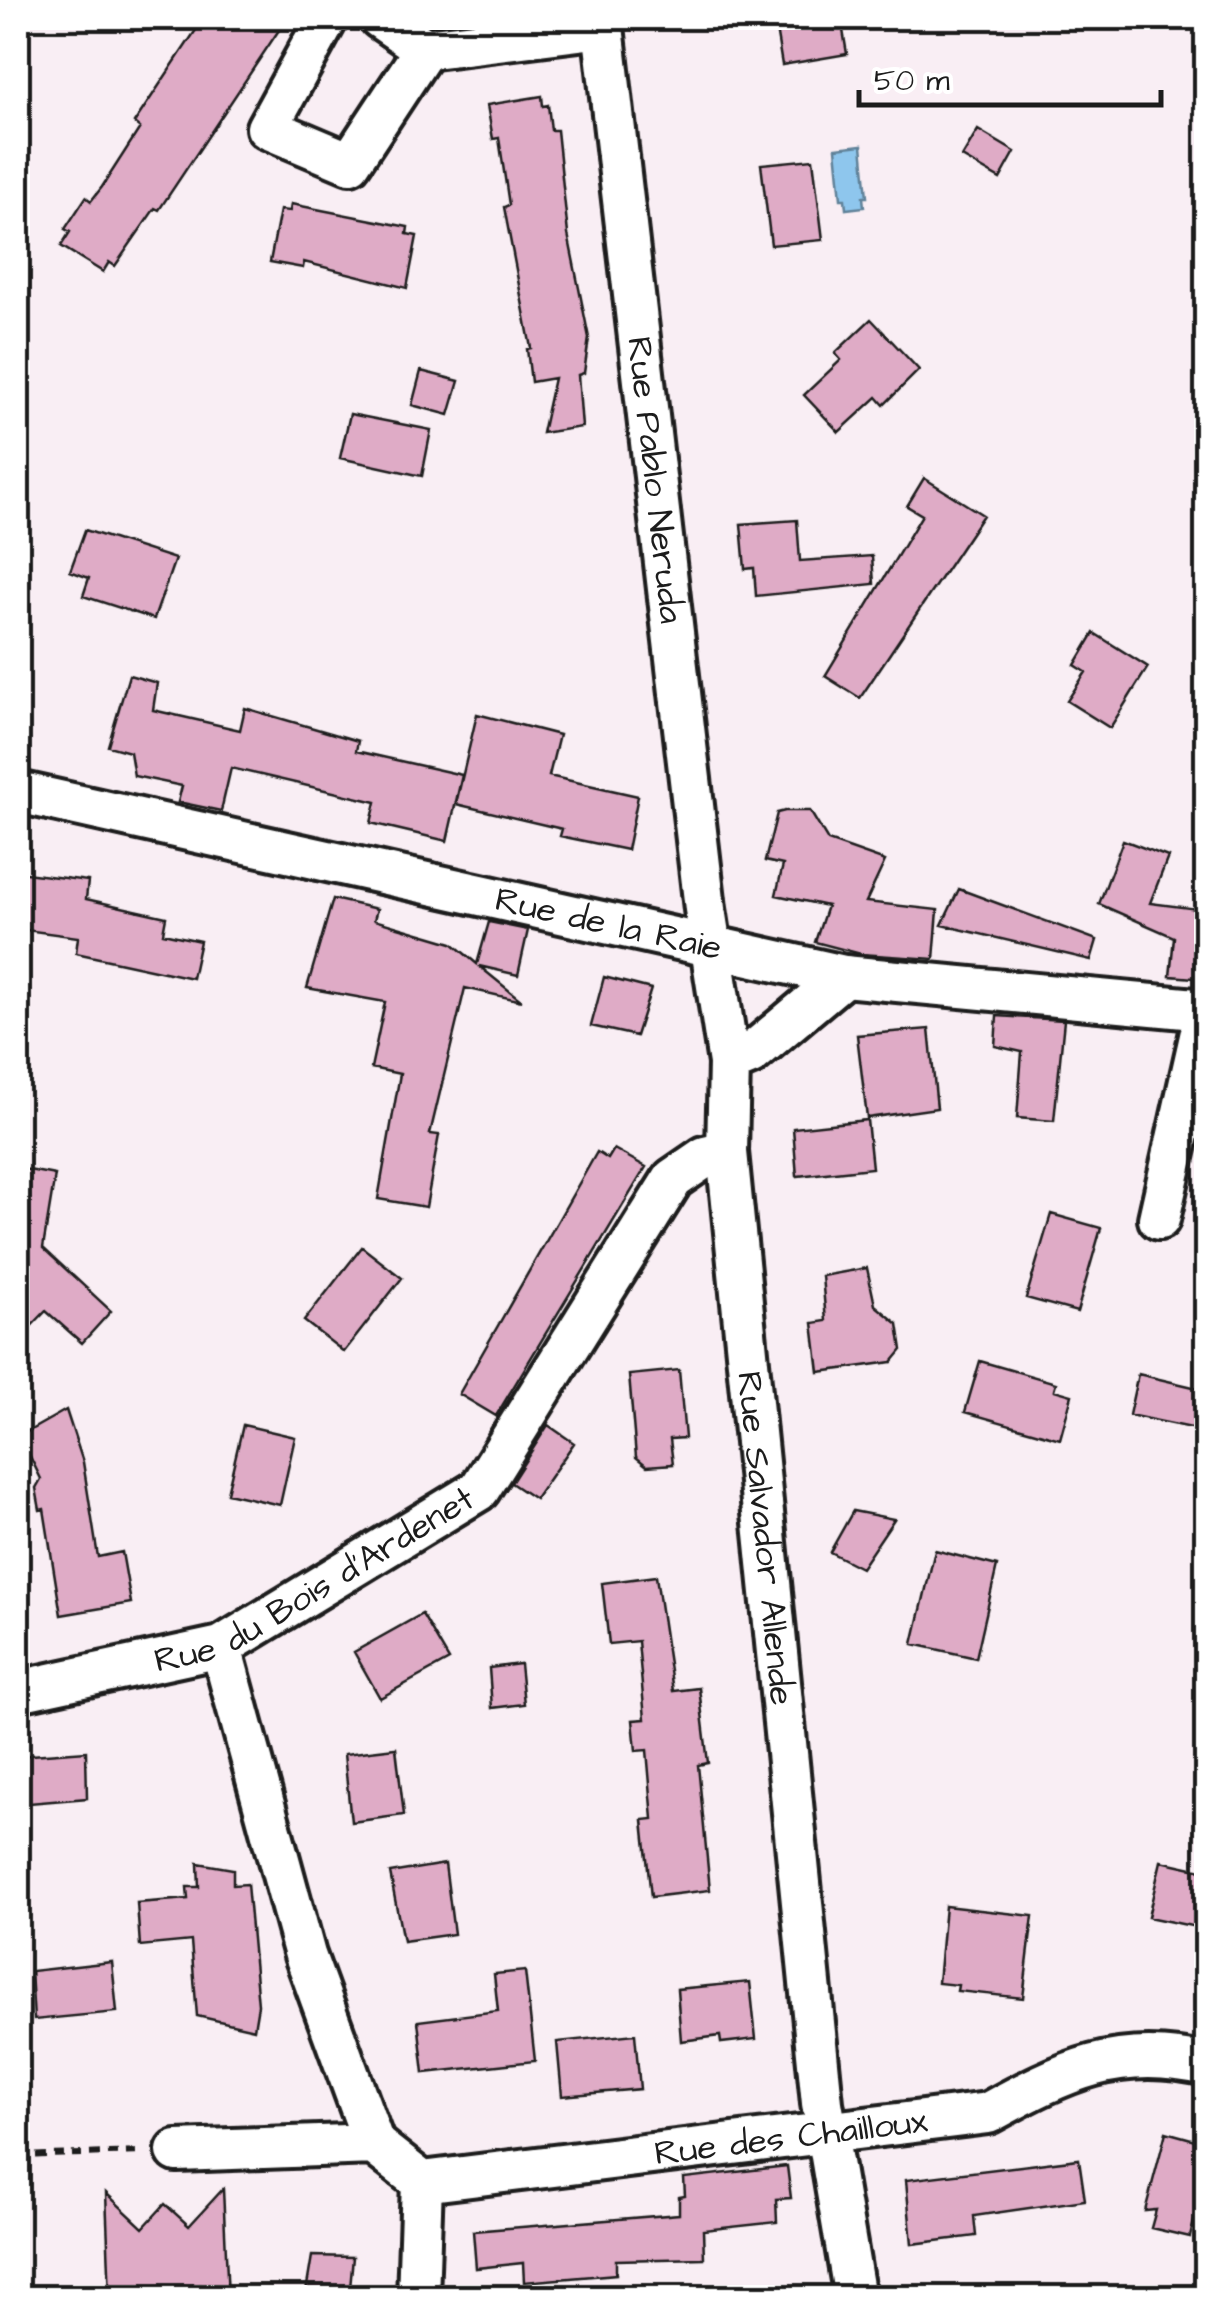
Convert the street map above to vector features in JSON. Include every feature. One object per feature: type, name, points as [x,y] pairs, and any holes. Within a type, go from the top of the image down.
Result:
[{"type":"street","points":[[327,18],[267,128],[350,163],[425,48]]},
{"type":"street","points":[[380,18],[425,48],[603,22]]},
{"type":"street","name":"Rue Pablo Neruda","points":[[603,22],[712,944]]},
{"type":"street","name":"Rue de la Raie","points":[[18,792],[844,976],[1206,1010]]},
{"type":"street","name":"Rue Salvador Allende","points":[[712,944],[729,1063],[727,1152],[827,2131],[855,2298]]},
{"type":"street","points":[[729,1063],[750,1054],[844,976]]},
{"type":"street","points":[[1159,1218],[1206,1010]]},
{"type":"street","name":"Rue du Bois d'Ardenet","points":[[18,1691],[221,1647],[479,1490],[672,1179],[705,1157],[727,1152]]},
{"type":"street","points":[[221,1647],[305,1955],[374,2144],[422,2182],[418,2298]]},
{"type":"street","name":"Rue des Chailloux","points":[[422,2182],[988,2113],[1061,2075],[1123,2058],[1163,2054],[1206,2064]]},
{"type":"street","points":[[177,2151],[374,2144]]},
{"type":"path","points":[[18,2156],[177,2151]]},
{"type":"water","points":[[862,145],[867,197],[863,197],[864,207],[846,209],[845,199],[841,199],[836,148]]},
{"type":"building","points":[[204,18],[287,18],[159,210],[155,208],[115,266],[109,262],[103,272],[61,246],[70,232],[65,229],[86,197],[91,201],[102,187],[140,128],[134,123]]},
{"type":"building","points":[[787,18],[841,18],[847,54],[782,65],[776,29],[789,28]]},
{"type":"building","points":[[542,96],[543,106],[548,105],[551,130],[557,130],[568,234],[589,338],[584,373],[578,375],[582,427],[542,433],[554,378],[531,382],[527,349],[531,348],[504,207],[509,205],[499,138],[493,139],[487,105]]},
{"type":"building","points":[[978,130],[1015,152],[1000,179],[962,157]]},
{"type":"building","points":[[813,159],[823,240],[771,245],[761,164]]},
{"type":"building","points":[[291,204],[408,227],[407,234],[417,236],[407,288],[304,262],[303,268],[270,262],[280,210],[290,211]]},
{"type":"building","points":[[871,319],[919,370],[884,405],[877,397],[839,432],[804,395],[841,360],[835,353]]},
{"type":"building","points":[[421,371],[459,381],[449,415],[412,405]]},
{"type":"building","points":[[350,414],[431,430],[422,476],[340,458]]},
{"type":"building","points":[[924,478],[983,515],[860,698],[825,676],[922,515],[907,506]]},
{"type":"building","points":[[797,520],[800,561],[872,556],[874,584],[756,596],[754,568],[745,569],[741,524]]},
{"type":"building","points":[[85,530],[175,559],[154,619],[83,596],[89,578],[70,571]]},
{"type":"building","points":[[1094,633],[1148,667],[1110,728],[1067,701],[1086,672],[1075,665]]},
{"type":"building","points":[[129,675],[157,683],[153,710],[240,730],[245,708],[358,741],[356,751],[462,775],[447,841],[371,823],[376,802],[231,768],[221,811],[178,802],[182,786],[134,776],[130,752],[108,746]]},
{"type":"building","points":[[477,714],[559,735],[549,776],[638,796],[627,850],[560,836],[562,829],[456,804]]},
{"type":"building","points":[[810,811],[828,841],[885,861],[866,902],[938,910],[934,959],[861,954],[815,942],[827,906],[776,895],[783,865],[765,861],[777,813]]},
{"type":"building","points":[[1123,840],[1168,857],[1150,903],[1206,910],[1206,979],[1170,976],[1174,937],[1099,904]]},
{"type":"building","points":[[18,872],[88,881],[86,899],[166,917],[163,933],[200,941],[192,978],[76,953],[78,937],[18,929]]},
{"type":"building","points":[[959,889],[1097,940],[1091,960],[942,925]]},
{"type":"building","points":[[333,899],[377,909],[374,920],[452,943],[477,964],[489,922],[528,930],[518,975],[479,966],[522,1001],[465,988],[430,1134],[439,1135],[426,1207],[378,1199],[400,1074],[371,1068],[385,1002],[307,988]]},
{"type":"building","points":[[604,977],[651,989],[636,1036],[591,1026]]},
{"type":"building","points":[[997,1016],[1064,1020],[1054,1121],[1017,1118],[1022,1052],[995,1046]]},
{"type":"building","points":[[929,1029],[937,1108],[867,1118],[857,1035]]},
{"type":"building","points":[[867,1120],[872,1168],[797,1176],[793,1128]]},
{"type":"building","points":[[614,1149],[646,1167],[496,1416],[459,1394],[597,1152],[608,1159]]},
{"type":"building","points":[[18,1168],[55,1175],[43,1248],[111,1311],[82,1343],[46,1311],[18,1340]]},
{"type":"building","points":[[1051,1214],[1101,1228],[1077,1312],[1026,1298]]},
{"type":"building","points":[[362,1247],[402,1278],[344,1352],[304,1321]]},
{"type":"building","points":[[867,1268],[875,1305],[898,1324],[902,1350],[892,1362],[819,1372],[813,1323],[826,1321],[822,1276]]},
{"type":"building","points":[[980,1361],[1056,1383],[1054,1390],[1072,1395],[1060,1439],[965,1412]]},
{"type":"building","points":[[679,1370],[685,1438],[670,1439],[673,1464],[647,1466],[636,1457],[629,1375]]},
{"type":"building","points":[[1138,1374],[1206,1390],[1206,1431],[1129,1415]]},
{"type":"building","points":[[66,1410],[83,1462],[98,1557],[122,1552],[131,1603],[61,1615],[44,1509],[40,1510],[36,1488],[41,1479],[20,1436]]},
{"type":"building","points":[[243,1425],[295,1437],[280,1505],[227,1493]]},
{"type":"building","points":[[548,1425],[574,1443],[535,1499],[511,1483]]},
{"type":"building","points":[[853,1511],[894,1519],[861,1568],[830,1552]]},
{"type":"building","points":[[935,1550],[997,1566],[976,1658],[913,1644]]},
{"type":"building","points":[[656,1576],[673,1691],[699,1688],[708,1763],[698,1765],[710,1890],[651,1897],[643,1820],[653,1819],[647,1750],[636,1751],[633,1720],[645,1719],[638,1641],[609,1644],[602,1583]]},
{"type":"building","points":[[422,1614],[449,1660],[380,1698],[354,1652]]},
{"type":"building","points":[[520,1664],[524,1704],[492,1708],[489,1668]]},
{"type":"building","points":[[396,1748],[404,1815],[351,1822],[344,1754]]},
{"type":"building","points":[[86,1751],[87,1798],[18,1804],[18,1756]]},
{"type":"building","points":[[1161,1861],[1206,1871],[1206,1929],[1148,1917]]},
{"type":"building","points":[[198,1863],[233,1869],[233,1885],[247,1884],[258,2005],[254,2029],[197,2016],[191,1941],[140,1946],[137,1903],[188,1899],[187,1887],[199,1887]]},
{"type":"building","points":[[445,1864],[454,1934],[403,1941],[390,1873]]},
{"type":"building","points":[[945,1906],[1033,1916],[1023,1998],[957,1991],[958,1985],[938,1983]]},
{"type":"building","points":[[112,1962],[117,2012],[34,2020],[31,1971]]},
{"type":"building","points":[[525,1971],[535,2061],[424,2073],[418,2021],[498,2011],[494,1974]]},
{"type":"building","points":[[750,1982],[756,2039],[721,2043],[720,2036],[681,2041],[677,1989]]},
{"type":"building","points":[[635,2034],[640,2089],[562,2096],[557,2042]]},
{"type":"building","points":[[1166,2132],[1206,2143],[1206,2173],[1190,2237],[1151,2228],[1156,2210],[1145,2211]]},
{"type":"building","points":[[1079,2159],[1085,2200],[974,2216],[976,2236],[912,2244],[906,2180]]},
{"type":"building","points":[[787,2166],[791,2198],[776,2199],[777,2222],[703,2230],[704,2258],[616,2260],[616,2274],[524,2282],[523,2263],[476,2268],[473,2231],[679,2214],[679,2197],[685,2196],[684,2178]]},
{"type":"building","points":[[223,2189],[228,2298],[214,2298],[201,2285],[134,2288],[126,2298],[110,2298],[106,2193],[143,2228],[165,2204],[189,2226]]},
{"type":"building","points":[[312,2256],[353,2257],[349,2298],[305,2298]]}]
